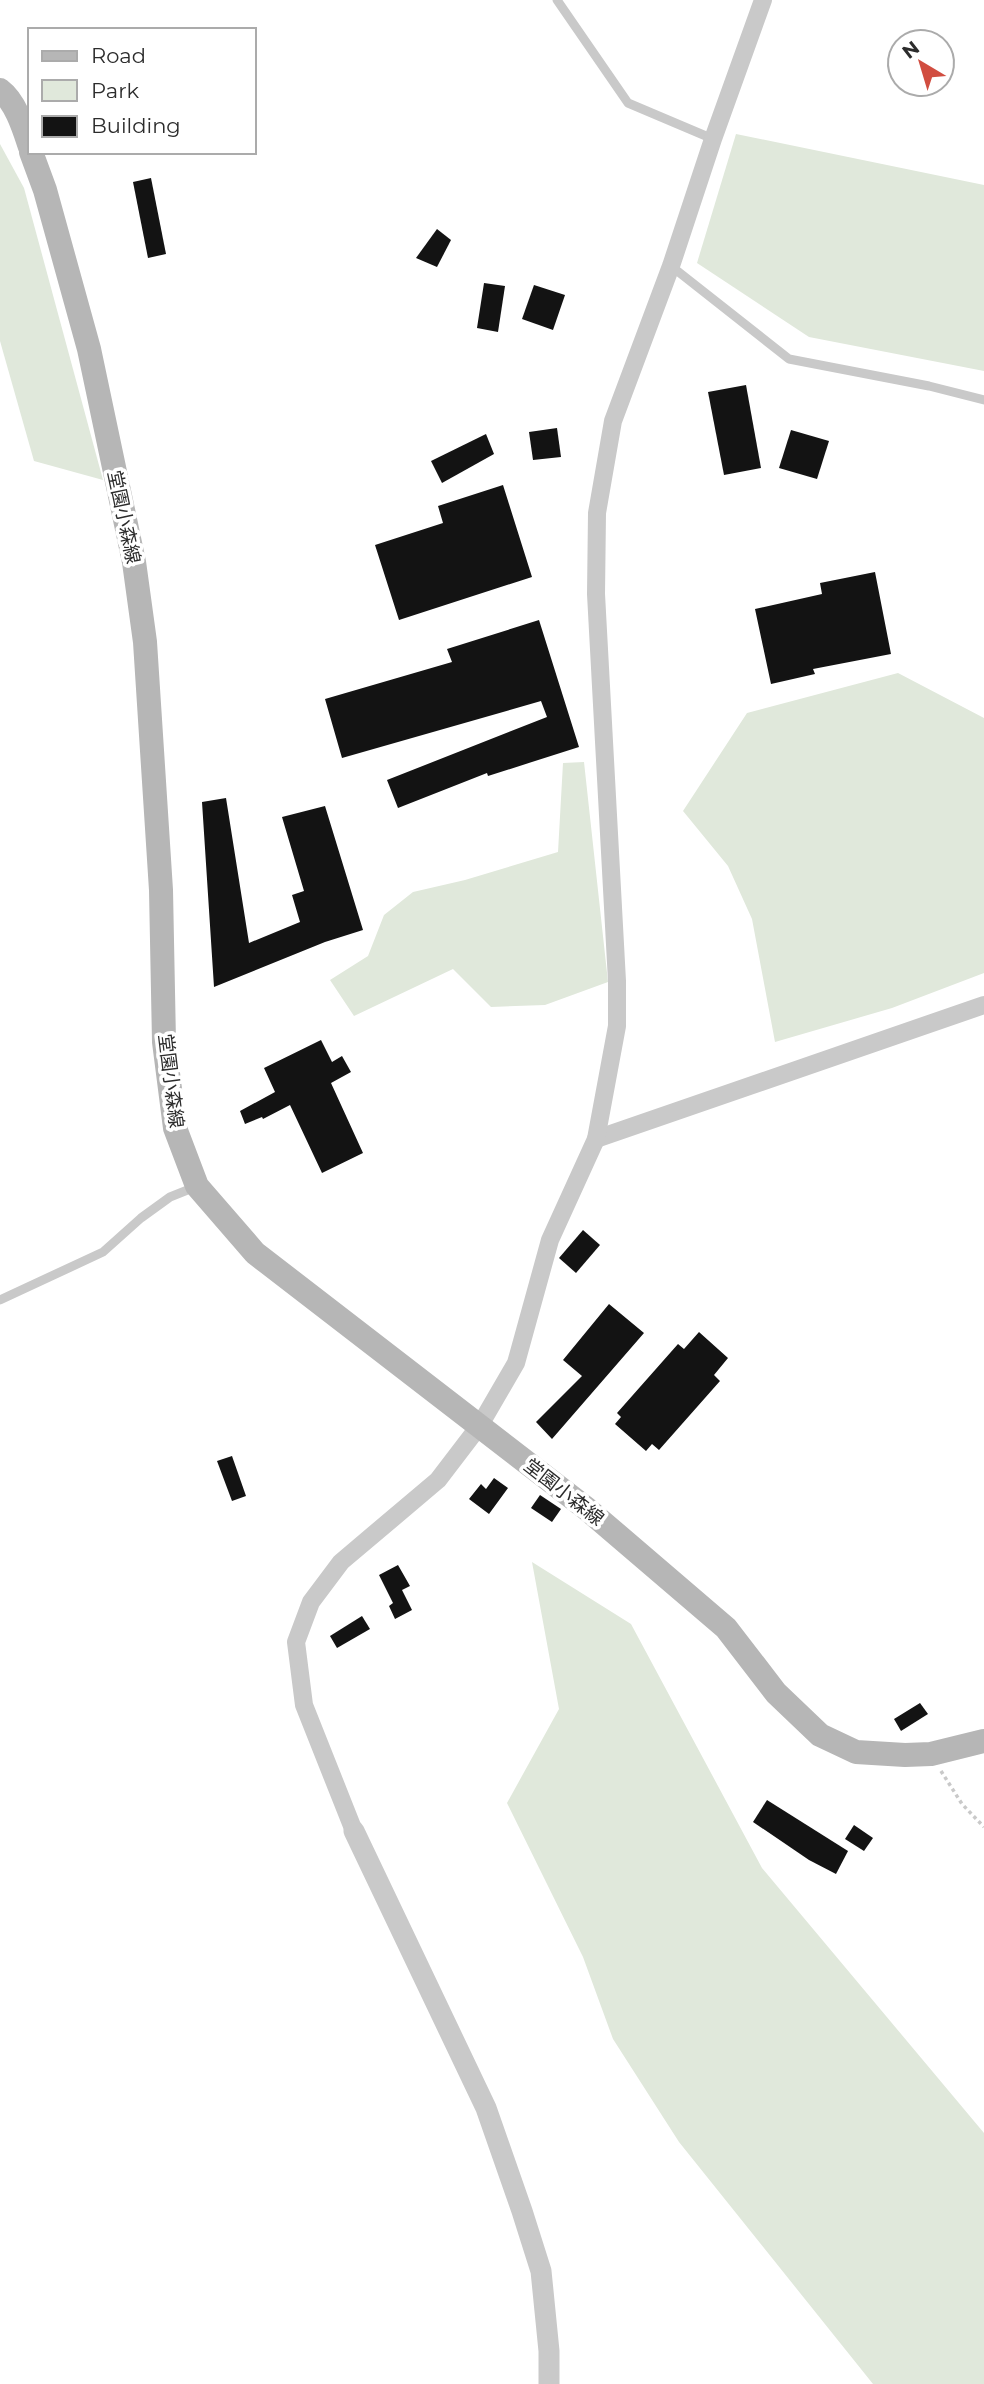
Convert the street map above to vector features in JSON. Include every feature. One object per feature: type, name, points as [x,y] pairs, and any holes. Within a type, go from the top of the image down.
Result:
[{"type":"main road","points":[[0,90],[6,94],[23,125],[28,141]]},
{"type":"main road","name":"堂園小森線","points":[[32,154],[45,190],[89,349],[134,562],[145,642],[161,890],[164,1042],[174,1128],[197,1186],[255,1252],[587,1509],[726,1628],[776,1693],[820,1735],[856,1752],[931,1754],[984,1741]]},
{"type":"street","points":[[549,2384],[549,2351],[541,2271],[518,2198],[486,2108],[354,1831],[304,1705],[296,1642],[311,1602],[341,1562],[438,1480],[480,1425],[516,1363],[550,1240],[596,1139],[617,1026],[617,981],[596,594],[597,513],[614,421],[763,0]]},
{"type":"street","points":[[596,1139],[984,1005]]},
{"type":"lane","points":[[557,0],[628,103],[713,139]]},
{"type":"lane","points":[[671,266],[789,359],[929,386],[984,400]]},
{"type":"lane","points":[[0,1300],[103,1252],[141,1218],[170,1197],[197,1186]]},
{"type":"path","points":[[931,1754],[962,1804],[984,1827]]},
{"type":"green space","points":[[736,134],[984,185],[984,371],[809,337],[697,263]]},
{"type":"green space","points":[[0,144],[24,188],[103,480],[34,461],[0,341]]},
{"type":"green space","points":[[898,673],[984,718],[984,973],[892,1008],[775,1042],[752,919],[728,866],[683,811],[747,713]]},
{"type":"green space","points":[[584,762],[608,982],[545,1005],[491,1007],[453,969],[354,1016],[330,980],[368,956],[384,915],[413,892],[465,880],[558,852],[563,763]]},
{"type":"green space","points":[[532,1562],[631,1624],[762,1868],[984,2133],[984,2384],[873,2384],[679,2142],[613,2039],[583,1957],[507,1803],[559,1709]]},
{"type":"building","points":[[151,178],[166,254],[148,258],[133,182]]},
{"type":"building","points":[[437,229],[451,240],[437,267],[416,258]]},
{"type":"building","points":[[484,283],[505,286],[498,332],[477,328]]},
{"type":"building","points":[[534,285],[565,295],[553,330],[522,319]]},
{"type":"building","points":[[746,385],[761,468],[724,475],[708,392]]},
{"type":"building","points":[[557,428],[561,457],[533,460],[529,432]]},
{"type":"building","points":[[791,430],[829,441],[817,479],[779,468]]},
{"type":"building","points":[[486,434],[494,454],[442,483],[431,461]]},
{"type":"building","points":[[503,485],[532,577],[399,620],[375,545],[443,523],[438,506]]},
{"type":"building","points":[[875,572],[891,654],[813,669],[815,674],[771,684],[755,609],[822,594],[820,583]]},
{"type":"building","points":[[539,620],[579,747],[488,776],[487,773],[398,808],[387,780],[547,717],[541,701],[342,758],[325,699],[452,662],[447,649]]},
{"type":"building","points":[[226,798],[249,943],[300,922],[292,895],[304,891],[282,817],[325,806],[363,930],[325,942],[214,987],[202,802]]},
{"type":"building","points":[[321,1040],[332,1062],[342,1056],[351,1072],[331,1083],[363,1153],[322,1173],[290,1105],[263,1119],[262,1117],[245,1124],[240,1111],[275,1092],[264,1068]]},
{"type":"building","points":[[583,1230],[600,1245],[576,1273],[559,1258]]},
{"type":"building","points":[[609,1304],[644,1333],[552,1439],[536,1422],[582,1376],[563,1360]]},
{"type":"building","points":[[699,1332],[728,1358],[714,1375],[720,1381],[659,1450],[652,1444],[646,1451],[615,1424],[621,1417],[617,1413],[678,1344],[684,1349]]},
{"type":"building","points":[[232,1456],[246,1496],[232,1501],[217,1461]]},
{"type":"building","points":[[494,1478],[508,1488],[489,1514],[469,1499],[481,1484],[486,1489]]},
{"type":"building","points":[[540,1495],[561,1509],[552,1522],[531,1508]]},
{"type":"building","points":[[398,1565],[410,1586],[402,1590],[412,1610],[395,1619],[389,1606],[393,1603],[379,1575]]},
{"type":"building","points":[[362,1616],[370,1629],[337,1648],[330,1636]]},
{"type":"building","points":[[920,1703],[928,1714],[901,1731],[894,1719]]},
{"type":"building","points":[[767,1800],[848,1851],[836,1874],[809,1860],[753,1822]]},
{"type":"building","points":[[854,1825],[873,1838],[864,1851],[845,1839]]}]
